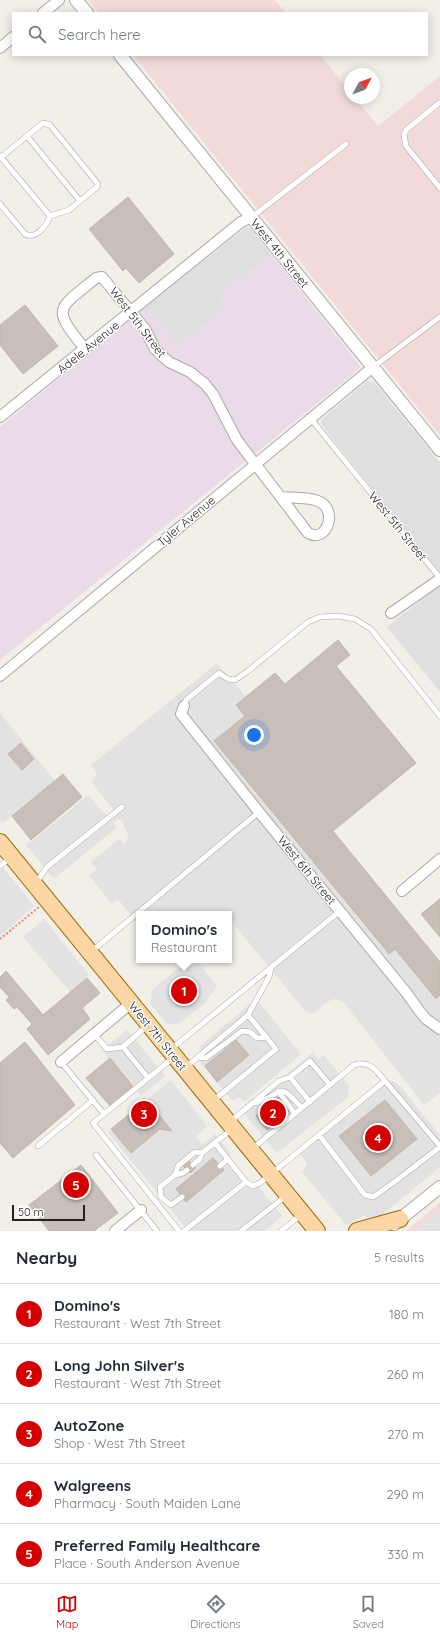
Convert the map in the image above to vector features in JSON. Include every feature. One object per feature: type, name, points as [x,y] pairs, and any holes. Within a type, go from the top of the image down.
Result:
[{"type":"main road","name":"West 7th Street","points":[[0,842],[6,861],[35,885],[302,1214],[315,1228]]},
{"type":"main road","points":[[357,1231],[400,1220]]},
{"type":"main road","points":[[315,1228],[328,1231]]},
{"type":"street","points":[[44,12],[59,0]]},
{"type":"street","points":[[76,0],[86,12]]},
{"type":"street","points":[[0,48],[12,38]]},
{"type":"street","name":"West 4th Street","points":[[121,56],[440,450]]},
{"type":"street","name":"Adele Avenue","points":[[0,418],[241,222],[252,217]]},
{"type":"street","name":"West 5th Street","points":[[85,349],[69,329],[62,316],[62,311],[66,303],[96,278],[102,276],[132,311],[145,329],[155,349],[169,362],[190,372],[205,384],[213,394],[237,440],[308,534],[317,536],[328,526],[329,512],[324,505],[318,501],[281,497]]},
{"type":"street","name":"Tyler Avenue","points":[[0,676],[373,367]]},
{"type":"street","points":[[391,613],[440,578]]},
{"type":"street","name":"West 6th Street","points":[[184,706],[181,714],[421,1013],[426,1019],[440,1029]]},
{"type":"street","points":[[402,891],[440,858]]},
{"type":"street","points":[[61,1062],[131,1003]]},
{"type":"street","points":[[385,1231],[440,1187]]},
{"type":"street","points":[[115,1231],[141,1210]]},
{"type":"lane","points":[[439,103],[406,130],[404,135],[406,146],[440,188]]},
{"type":"lane","points":[[0,204],[25,234],[33,236],[44,227],[50,216],[64,213],[97,187],[98,184],[50,125],[43,123],[0,157],[50,216]]},
{"type":"lane","points":[[27,136],[80,201]]},
{"type":"lane","points":[[252,217],[346,144]]},
{"type":"lane","points":[[373,367],[440,317]]},
{"type":"lane","name":"West 5th Street","points":[[311,419],[440,578]]},
{"type":"lane","points":[[184,706],[186,700],[219,673],[228,679],[235,680],[308,622],[320,617],[338,616],[355,619],[371,629],[440,716]]},
{"type":"lane","points":[[35,885],[47,868],[122,807]]},
{"type":"lane","points":[[139,911],[259,812]]},
{"type":"lane","points":[[179,1231],[93,1123],[148,1078],[176,1058],[270,968],[340,911]]},
{"type":"lane","points":[[90,952],[136,914]]},
{"type":"lane","points":[[198,1057],[248,1015],[269,977],[270,968]]},
{"type":"lane","points":[[212,1102],[276,1049],[248,1015]]},
{"type":"lane","points":[[94,1034],[107,1049],[123,1047],[149,1025]]},
{"type":"lane","points":[[176,1058],[206,1058],[242,1031],[250,1032],[256,1038],[267,1038]]},
{"type":"lane","points":[[123,1047],[148,1078]]},
{"type":"lane","points":[[193,1165],[200,1159],[202,1153],[215,1143],[252,1104],[279,1081],[290,1077],[310,1061],[330,1085]]},
{"type":"lane","points":[[61,1062],[104,1114]]},
{"type":"lane","points":[[251,1150],[354,1065],[360,1063],[371,1065],[440,1146],[373,1197],[365,1195],[319,1135]]},
{"type":"lane","points":[[290,1077],[310,1102]]},
{"type":"lane","points":[[215,1143],[246,1182],[253,1186],[271,1174],[385,1081]]},
{"type":"lane","points":[[252,1104],[264,1100],[282,1090],[302,1108]]},
{"type":"lane","points":[[278,1091],[295,1114]]},
{"type":"lane","points":[[38,1146],[93,1100]]},
{"type":"lane","points":[[175,1175],[178,1166],[195,1152],[202,1153]]},
{"type":"lane","points":[[96,1155],[157,1231]]},
{"type":"lane","points":[[220,1166],[228,1159]]},
{"type":"lane","points":[[182,1197],[171,1205],[161,1197],[159,1192],[160,1187],[164,1182],[187,1170]]},
{"type":"lane","points":[[184,1231],[246,1182]]},
{"type":"lane","points":[[241,1231],[288,1195]]},
{"type":"lane","points":[[283,1230],[302,1214]]},
{"type":"path","points":[[0,939],[47,900]]},
{"type":"shaded area","points":[[88,0],[275,0],[285,12],[98,12]]},
{"type":"shaded area","points":[[134,56],[321,56],[344,85],[344,104],[360,104],[378,126],[440,76],[440,435]]},
{"type":"shaded area","points":[[246,227],[251,229],[271,254],[219,296],[227,306],[178,347],[145,307]]},
{"type":"shaded area","points":[[271,254],[360,367],[357,371],[0,660],[0,427],[145,307],[178,347],[227,306],[219,296]]},
{"type":"shaded area","points":[[367,381],[375,383],[440,463],[440,574],[322,424],[321,420],[323,418]]},
{"type":"shaded area","points":[[440,585],[440,692],[387,627]]},
{"type":"shaded area","points":[[217,663],[246,697],[245,716],[214,742],[388,954],[395,949],[435,999],[440,995],[440,1093],[424,1105],[345,1004],[339,1000],[334,999],[327,1002],[316,1012],[310,1014],[305,1011],[232,922],[232,911],[136,911],[136,921],[118,899],[112,904],[89,876],[97,869],[91,862],[119,839],[125,844],[128,835],[122,820],[118,819],[114,822],[116,828],[54,879],[25,844],[31,842],[88,795],[106,815],[111,813],[113,809],[94,786],[92,781],[97,774],[91,765]]},
{"type":"shaded area","points":[[0,713],[55,781],[2,824],[0,821]]},
{"type":"shaded area","points":[[0,864],[34,906],[0,936]]},
{"type":"shaded area","points":[[44,919],[89,975],[70,992],[23,937]]},
{"type":"shaded area","points":[[183,964],[199,964],[217,986],[205,1003],[179,1024],[167,1024],[150,1004],[152,990]]},
{"type":"shaded area","points":[[256,999],[301,1054],[244,1102],[240,1097],[232,1101],[197,1058],[202,1053],[198,1048]]},
{"type":"shaded area","points":[[127,1030],[165,1076],[141,1096],[102,1050]]},
{"type":"shaded area","points":[[313,1052],[318,1059],[324,1055],[349,1086],[348,1097],[277,1153],[242,1111]]},
{"type":"shaded area","points":[[171,1080],[207,1126],[196,1137],[202,1144],[215,1134],[230,1153],[230,1159],[251,1183],[257,1185],[282,1216],[265,1231],[188,1231],[108,1132]]},
{"type":"shaded area","points":[[393,1081],[400,1086],[440,1135],[440,1167],[372,1223],[365,1215],[346,1225],[302,1172],[307,1163],[297,1150],[385,1082]]},
{"type":"shaded area","points":[[440,1203],[440,1231],[406,1231]]},
{"type":"shaded area","points":[[440,1210],[440,1231],[414,1231]]},
{"type":"building","points":[[128,197],[174,254],[139,283],[126,268],[123,271],[89,229]]},
{"type":"building","points":[[25,305],[58,346],[23,374],[0,345],[0,325]]},
{"type":"building","points":[[338,640],[350,655],[336,666],[416,763],[333,831],[440,962],[440,995],[436,999],[395,949],[389,954],[214,741],[245,716],[236,705],[275,673],[285,684]]},
{"type":"building","points":[[21,743],[34,759],[22,770],[8,754]]},
{"type":"building","points":[[63,774],[82,797],[31,840],[12,816]]},
{"type":"building","points":[[440,899],[440,937],[421,914]]},
{"type":"building","points":[[6,971],[43,1015],[87,978],[100,993],[82,1008],[90,1019],[48,1055],[27,1029],[32,1024],[17,1007],[14,1009],[6,1000],[9,997],[0,987],[0,977]]},
{"type":"building","points":[[191,978],[198,986],[177,1004],[169,995]]},
{"type":"building","points":[[236,1040],[249,1055],[217,1082],[205,1066]]},
{"type":"building","points":[[25,1042],[75,1105],[13,1158],[0,1143],[0,1063]]},
{"type":"building","points":[[110,1058],[134,1088],[111,1107],[86,1078]]},
{"type":"building","points":[[278,1097],[290,1110],[267,1130],[256,1116]]},
{"type":"building","points":[[147,1100],[172,1131],[160,1129],[131,1153],[111,1129]]},
{"type":"building","points":[[385,1100],[417,1139],[371,1176],[339,1136]]},
{"type":"building","points":[[213,1158],[224,1170],[186,1202],[176,1189]]},
{"type":"building","points":[[188,1160],[196,1168],[190,1173],[182,1165]]},
{"type":"building","points":[[81,1165],[118,1213],[94,1231],[49,1231],[29,1205]]},
{"type":"place","name":"Domino's","points":[[184,991]]},
{"type":"place","name":"Long John Silver's","points":[[273,1113]]},
{"type":"place","name":"AutoZone","points":[[144,1114]]},
{"type":"place","name":"Walgreens","points":[[378,1138]]},
{"type":"place","name":"Preferred Family Healthcare","points":[[76,1185]]}]
